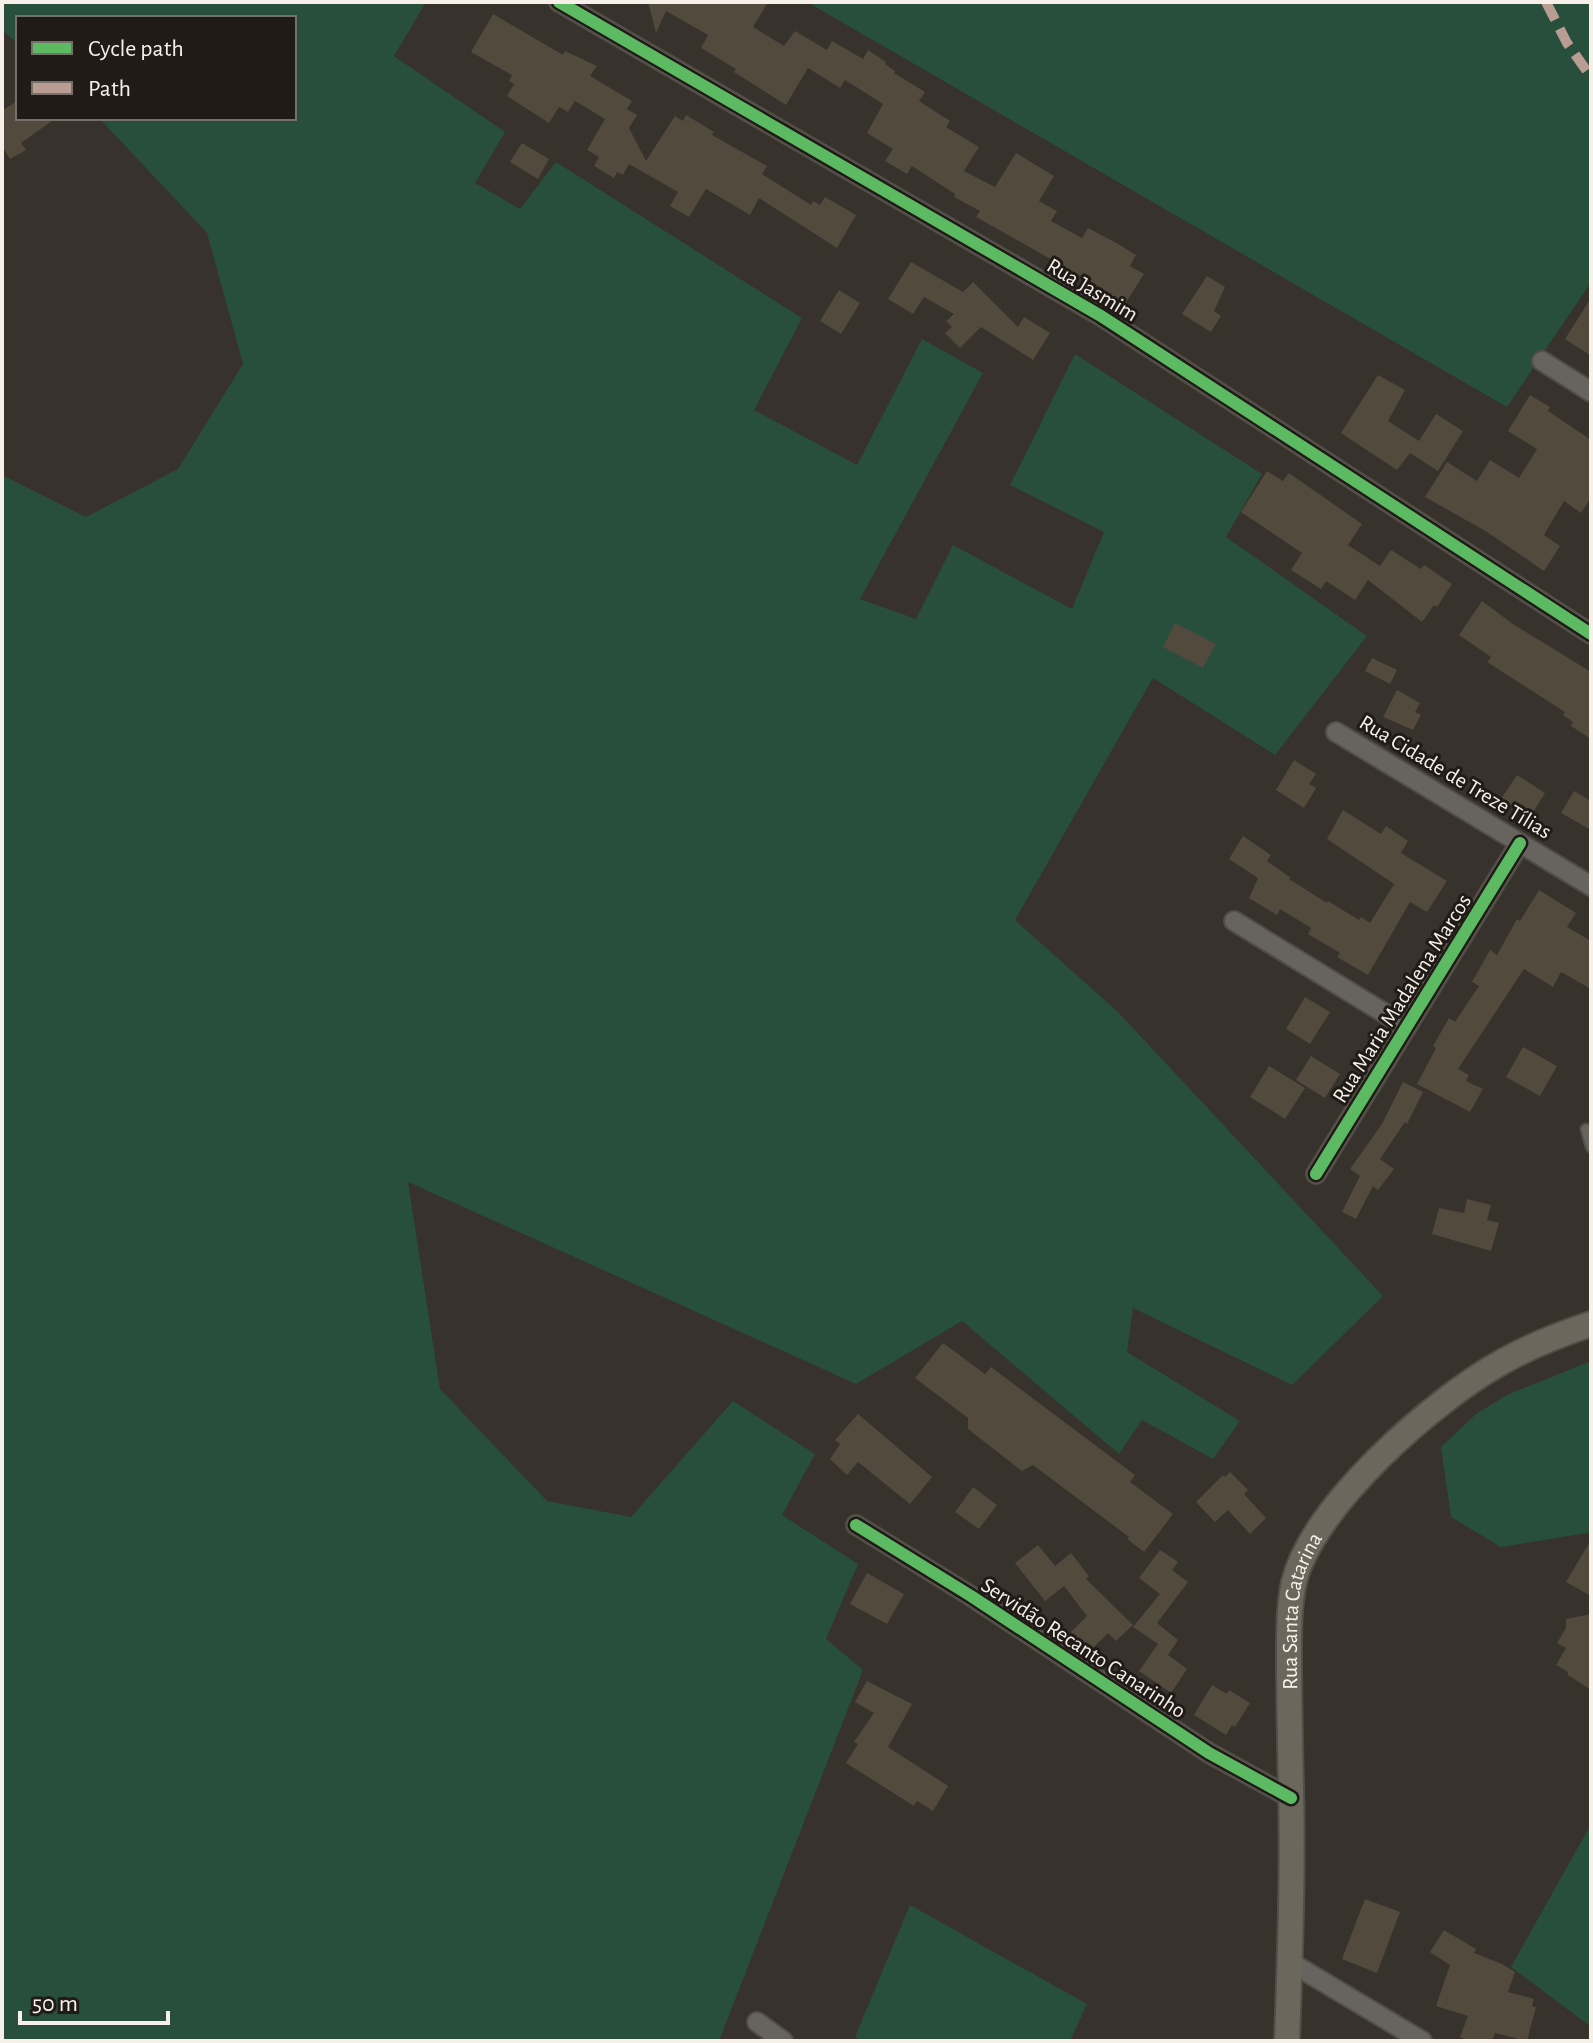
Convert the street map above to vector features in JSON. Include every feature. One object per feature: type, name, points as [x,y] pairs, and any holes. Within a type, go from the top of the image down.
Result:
[{"type":"main road","name":"Rua Santa Catarina","points":[[1287,2041],[1291,1798],[1289,1638],[1294,1581],[1308,1547],[1332,1509],[1383,1454],[1471,1382],[1530,1348],[1591,1324]]},
{"type":"street","name":"Rua Jasmim","points":[[559,2],[1101,316],[1591,634]]},
{"type":"street","points":[[1542,361],[1591,392]]},
{"type":"street","name":"Rua Cidade de Treze Tílias","points":[[1336,732],[1591,886]]},
{"type":"street","name":"Rua Maria Madalena Marcos","points":[[1316,1174],[1520,843]]},
{"type":"street","points":[[1234,921],[1407,1027]]},
{"type":"street","name":"Servidão Recanto Canarinho","points":[[856,1525],[971,1596],[1209,1753],[1291,1798]]},
{"type":"street","points":[[1290,1962],[1422,2041]]},
{"type":"street","points":[[757,2022],[783,2041]]},
{"type":"lane","points":[[1586,1129],[1591,1147]]},
{"type":"green space","points":[[2,2],[426,2],[394,56],[505,132],[475,183],[520,209],[556,162],[802,318],[754,410],[857,465],[922,339],[983,373],[860,599],[916,619],[953,545],[1072,609],[1104,532],[1010,485],[1075,354],[1262,474],[1226,537],[1367,636],[1275,755],[1153,678],[1015,920],[1118,1012],[1383,1296],[1292,1385],[1133,1308],[1127,1352],[1240,1421],[1213,1459],[1142,1420],[1119,1454],[962,1321],[856,1384],[408,1182],[440,1389],[547,1501],[631,1517],[733,1401],[815,1454],[782,1515],[858,1564],[826,1639],[863,1670],[719,2041],[2,2041],[2,475],[86,517],[178,469],[243,364],[207,233],[101,120],[296,120],[296,16],[16,16],[16,42],[2,30]]},
{"type":"green space","points":[[807,2],[1591,2],[1591,282],[1507,407]]},
{"type":"green space","points":[[1591,1361],[1591,1536],[1587,1533],[1501,1547],[1451,1517],[1441,1447],[1476,1414],[1507,1395]]},
{"type":"green space","points":[[1591,1824],[1591,2027],[1511,1967]]},
{"type":"green space","points":[[910,1905],[1087,2004],[1070,2041],[862,2041],[855,2037]]},
{"type":"building","points":[[648,2],[768,2],[753,27],[784,46],[795,31],[827,50],[832,41],[863,59],[868,50],[886,62],[894,73],[925,92],[919,101],[950,121],[946,127],[979,147],[964,171],[995,187],[1016,153],[1054,176],[1039,201],[1057,211],[1051,221],[1082,238],[1088,228],[1118,244],[1136,255],[1130,266],[1144,274],[1125,304],[976,217],[980,211],[954,197],[955,194],[912,166],[907,174],[885,161],[893,149],[867,133],[883,104],[845,80],[840,88],[808,68],[786,105],[701,48],[708,35],[666,11],[656,33]]},
{"type":"building","points":[[493,14],[563,55],[565,51],[597,66],[590,76],[632,101],[627,109],[637,115],[629,128],[646,161],[675,116],[683,121],[686,115],[714,132],[712,135],[767,166],[762,174],[811,205],[813,201],[820,205],[825,197],[856,215],[837,248],[759,198],[750,215],[706,189],[689,217],[670,206],[678,192],[629,164],[623,175],[617,172],[614,178],[594,166],[599,157],[587,150],[605,119],[575,101],[568,112],[559,107],[549,123],[507,96],[514,84],[509,81],[512,75],[471,52]]},
{"type":"building","points":[[16,101],[16,120],[53,120],[21,143],[26,150],[10,159],[2,146],[2,111]]},
{"type":"building","points":[[522,143],[549,159],[538,179],[510,162]]},
{"type":"building","points":[[911,262],[963,292],[973,282],[1018,327],[1024,317],[1050,333],[1033,360],[981,327],[960,348],[945,333],[952,327],[946,321],[954,314],[924,297],[913,314],[888,299]]},
{"type":"building","points":[[1207,276],[1225,287],[1214,311],[1221,316],[1211,332],[1182,314]]},
{"type":"building","points":[[839,290],[860,303],[841,334],[820,321]]},
{"type":"building","points":[[1591,298],[1591,356],[1565,339]]},
{"type":"building","points":[[1378,375],[1405,390],[1388,421],[1419,441],[1436,414],[1463,431],[1438,471],[1410,453],[1397,470],[1341,433]]},
{"type":"building","points":[[1530,395],[1591,440],[1591,498],[1581,513],[1564,501],[1544,535],[1560,546],[1544,571],[1487,532],[1425,497],[1447,462],[1477,481],[1490,460],[1519,478],[1537,449],[1508,431]]},
{"type":"building","points":[[1267,471],[1283,481],[1289,473],[1362,524],[1348,545],[1380,566],[1391,550],[1421,569],[1424,565],[1452,584],[1437,607],[1434,605],[1422,622],[1368,580],[1355,600],[1326,581],[1321,589],[1291,570],[1302,553],[1241,512]]},
{"type":"building","points":[[1482,601],[1591,672],[1591,739],[1571,726],[1573,722],[1563,715],[1565,712],[1487,662],[1491,657],[1459,635]]},
{"type":"building","points":[[1175,623],[1216,644],[1203,668],[1163,647]]},
{"type":"building","points":[[1372,658],[1397,670],[1390,684],[1365,671]]},
{"type":"building","points":[[1397,690],[1420,703],[1415,712],[1421,715],[1413,730],[1383,717]]},
{"type":"building","points":[[1294,760],[1316,774],[1309,784],[1316,788],[1304,808],[1276,790]]},
{"type":"building","points":[[1517,775],[1545,793],[1530,817],[1501,799]]},
{"type":"building","points":[[1574,791],[1591,801],[1591,830],[1561,813]]},
{"type":"building","points":[[1343,810],[1381,834],[1386,826],[1408,841],[1401,853],[1447,881],[1427,912],[1410,902],[1368,975],[1337,957],[1340,953],[1308,934],[1311,928],[1280,909],[1277,915],[1249,898],[1258,878],[1229,859],[1243,836],[1271,855],[1267,861],[1289,879],[1327,903],[1370,923],[1394,884],[1327,839]]},
{"type":"building","points":[[1539,890],[1576,913],[1567,927],[1591,941],[1591,989],[1561,972],[1553,987],[1524,969],[1458,1069],[1469,1075],[1466,1081],[1483,1089],[1470,1112],[1417,1084],[1449,1018],[1455,1022],[1479,986],[1472,982],[1490,950],[1497,955],[1517,919],[1520,921]]},
{"type":"building","points":[[1305,997],[1330,1012],[1310,1044],[1286,1029]]},
{"type":"building","points":[[1523,1047],[1557,1066],[1540,1096],[1506,1077]]},
{"type":"building","points":[[1311,1056],[1340,1074],[1325,1098],[1296,1080]]},
{"type":"building","points":[[1269,1066],[1305,1088],[1285,1119],[1250,1097]]},
{"type":"building","points":[[1403,1082],[1423,1092],[1407,1124],[1405,1122],[1380,1159],[1394,1169],[1378,1190],[1373,1186],[1356,1219],[1342,1212],[1360,1176],[1350,1169],[1382,1124]]},
{"type":"building","points":[[1467,1199],[1491,1205],[1487,1220],[1499,1223],[1491,1251],[1432,1234],[1439,1208],[1464,1213]]},
{"type":"building","points":[[943,1343],[985,1374],[991,1367],[1135,1475],[1130,1482],[1173,1514],[1144,1552],[1127,1539],[1129,1537],[1033,1465],[1022,1471],[968,1429],[968,1418],[915,1378]]},
{"type":"building","points":[[858,1414],[932,1477],[910,1504],[858,1462],[847,1475],[830,1459],[840,1444],[835,1440]]},
{"type":"building","points":[[1230,1472],[1248,1490],[1244,1494],[1266,1518],[1250,1534],[1228,1510],[1215,1522],[1196,1502]]},
{"type":"building","points":[[973,1487],[997,1505],[979,1529],[955,1512]]},
{"type":"building","points":[[1591,1540],[1591,1596],[1566,1582]]},
{"type":"building","points":[[1038,1545],[1055,1566],[1071,1553],[1089,1576],[1086,1579],[1133,1625],[1116,1641],[1108,1633],[1090,1651],[1071,1632],[1087,1616],[1064,1586],[1045,1601],[1015,1563]]},
{"type":"building","points":[[1160,1550],[1178,1562],[1172,1570],[1188,1582],[1157,1623],[1178,1640],[1168,1655],[1187,1669],[1171,1693],[1139,1671],[1158,1644],[1133,1627],[1160,1594],[1139,1578]]},
{"type":"building","points":[[867,1573],[904,1594],[887,1624],[850,1604]]},
{"type":"building","points":[[1591,1614],[1591,1690],[1556,1665],[1566,1648],[1557,1643],[1566,1628],[1566,1619]]},
{"type":"building","points":[[867,1681],[912,1704],[888,1747],[948,1786],[933,1811],[917,1801],[914,1806],[846,1763],[858,1744],[854,1742],[874,1713],[855,1702]]},
{"type":"building","points":[[1212,1685],[1227,1694],[1229,1690],[1250,1703],[1226,1735],[1194,1715]]},
{"type":"building","points":[[1365,1899],[1400,1912],[1377,1973],[1342,1959]]},
{"type":"building","points":[[1444,1930],[1476,1949],[1474,1953],[1515,1972],[1508,1992],[1534,1999],[1532,2006],[1536,2007],[1527,2041],[1495,2033],[1492,2041],[1469,2041],[1460,2037],[1468,2016],[1436,2006],[1450,1965],[1430,1952]]},
{"type":"marked path","points":[[1546,2],[1567,43],[1591,77]]},
{"type":"cycle path","points":[[559,2],[1101,316],[1591,634]]},
{"type":"cycle path","points":[[1316,1174],[1520,843]]},
{"type":"cycle path","points":[[856,1525],[971,1596],[1209,1753],[1291,1798]]}]
